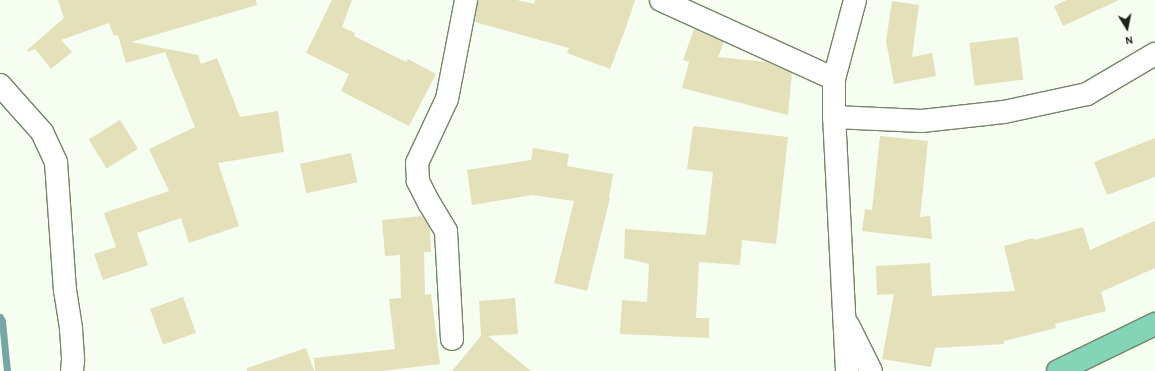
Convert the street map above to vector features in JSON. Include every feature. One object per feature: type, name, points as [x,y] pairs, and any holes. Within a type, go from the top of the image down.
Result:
[{"type":"main road","points":[[1058,371],[1155,324]]},
{"type":"street","points":[[452,339],[446,231],[428,203],[418,181],[417,163],[447,99],[466,0]]},
{"type":"street","points":[[661,0],[834,79]]},
{"type":"street","points":[[847,371],[834,117],[834,79],[855,0]]},
{"type":"street","points":[[834,117],[922,121],[1004,112],[1087,94],[1155,54]]},
{"type":"street","points":[[0,85],[42,132],[56,162],[65,290],[71,329],[73,360],[72,371]]},
{"type":"street","points":[[844,319],[871,371]]},
{"type":"building","points":[[58,0],[256,0],[257,5],[131,42],[198,55],[201,64],[217,58],[240,117],[278,111],[284,152],[218,163],[239,226],[189,243],[181,218],[137,233],[148,265],[103,280],[94,254],[116,247],[104,213],[169,191],[149,149],[195,127],[165,52],[126,63],[118,35],[114,36],[109,23],[61,40],[72,52],[51,69],[35,49],[28,52],[27,50],[64,18]]},
{"type":"building","points":[[332,0],[352,0],[342,27],[355,33],[354,36],[406,62],[408,59],[436,74],[409,126],[341,91],[349,74],[306,53]]},
{"type":"building","points":[[478,0],[517,0],[534,4],[535,0],[635,0],[610,69],[567,53],[569,48],[475,22]]},
{"type":"building","points":[[1067,0],[1119,0],[1063,26],[1054,6]]},
{"type":"building","points":[[892,1],[919,5],[912,57],[932,53],[936,76],[894,84],[886,41]]},
{"type":"building","points":[[694,29],[724,42],[718,57],[766,62],[792,73],[788,115],[682,88],[689,62],[683,60]]},
{"type":"building","points":[[1018,37],[1023,80],[975,86],[969,43]]},
{"type":"building","points":[[120,120],[138,149],[107,168],[89,140]]},
{"type":"building","points":[[693,126],[788,137],[776,244],[742,240],[740,265],[699,262],[696,318],[709,318],[709,338],[620,334],[622,300],[647,302],[649,264],[624,258],[625,229],[706,235],[713,172],[687,169]]},
{"type":"building","points":[[880,136],[928,141],[920,217],[930,216],[932,239],[862,231],[865,209],[872,210]]},
{"type":"building","points":[[1155,138],[1155,177],[1107,195],[1094,162]]},
{"type":"building","points":[[533,148],[569,154],[567,166],[613,174],[610,198],[587,291],[554,283],[574,201],[532,195],[472,205],[467,170],[531,160]]},
{"type":"building","points":[[351,153],[357,182],[306,193],[300,164]]},
{"type":"building","points":[[422,216],[430,228],[431,252],[424,252],[425,295],[431,294],[440,364],[382,371],[315,371],[314,358],[395,349],[389,299],[401,298],[400,255],[385,256],[382,220]]},
{"type":"building","points":[[1155,221],[1155,268],[1101,292],[1106,311],[1055,324],[1056,328],[1004,341],[1004,344],[935,348],[931,367],[882,359],[894,294],[877,295],[876,266],[930,263],[932,296],[1015,291],[1004,246],[1083,227],[1090,250]]},
{"type":"building","points":[[183,297],[196,333],[163,345],[150,309]]},
{"type":"building","points":[[515,298],[518,334],[488,336],[531,371],[452,371],[481,336],[479,301]]},
{"type":"building","points":[[306,348],[314,371],[247,371],[247,368]]},
{"type":"waterway","points":[[0,317],[2,321],[7,371]]}]
